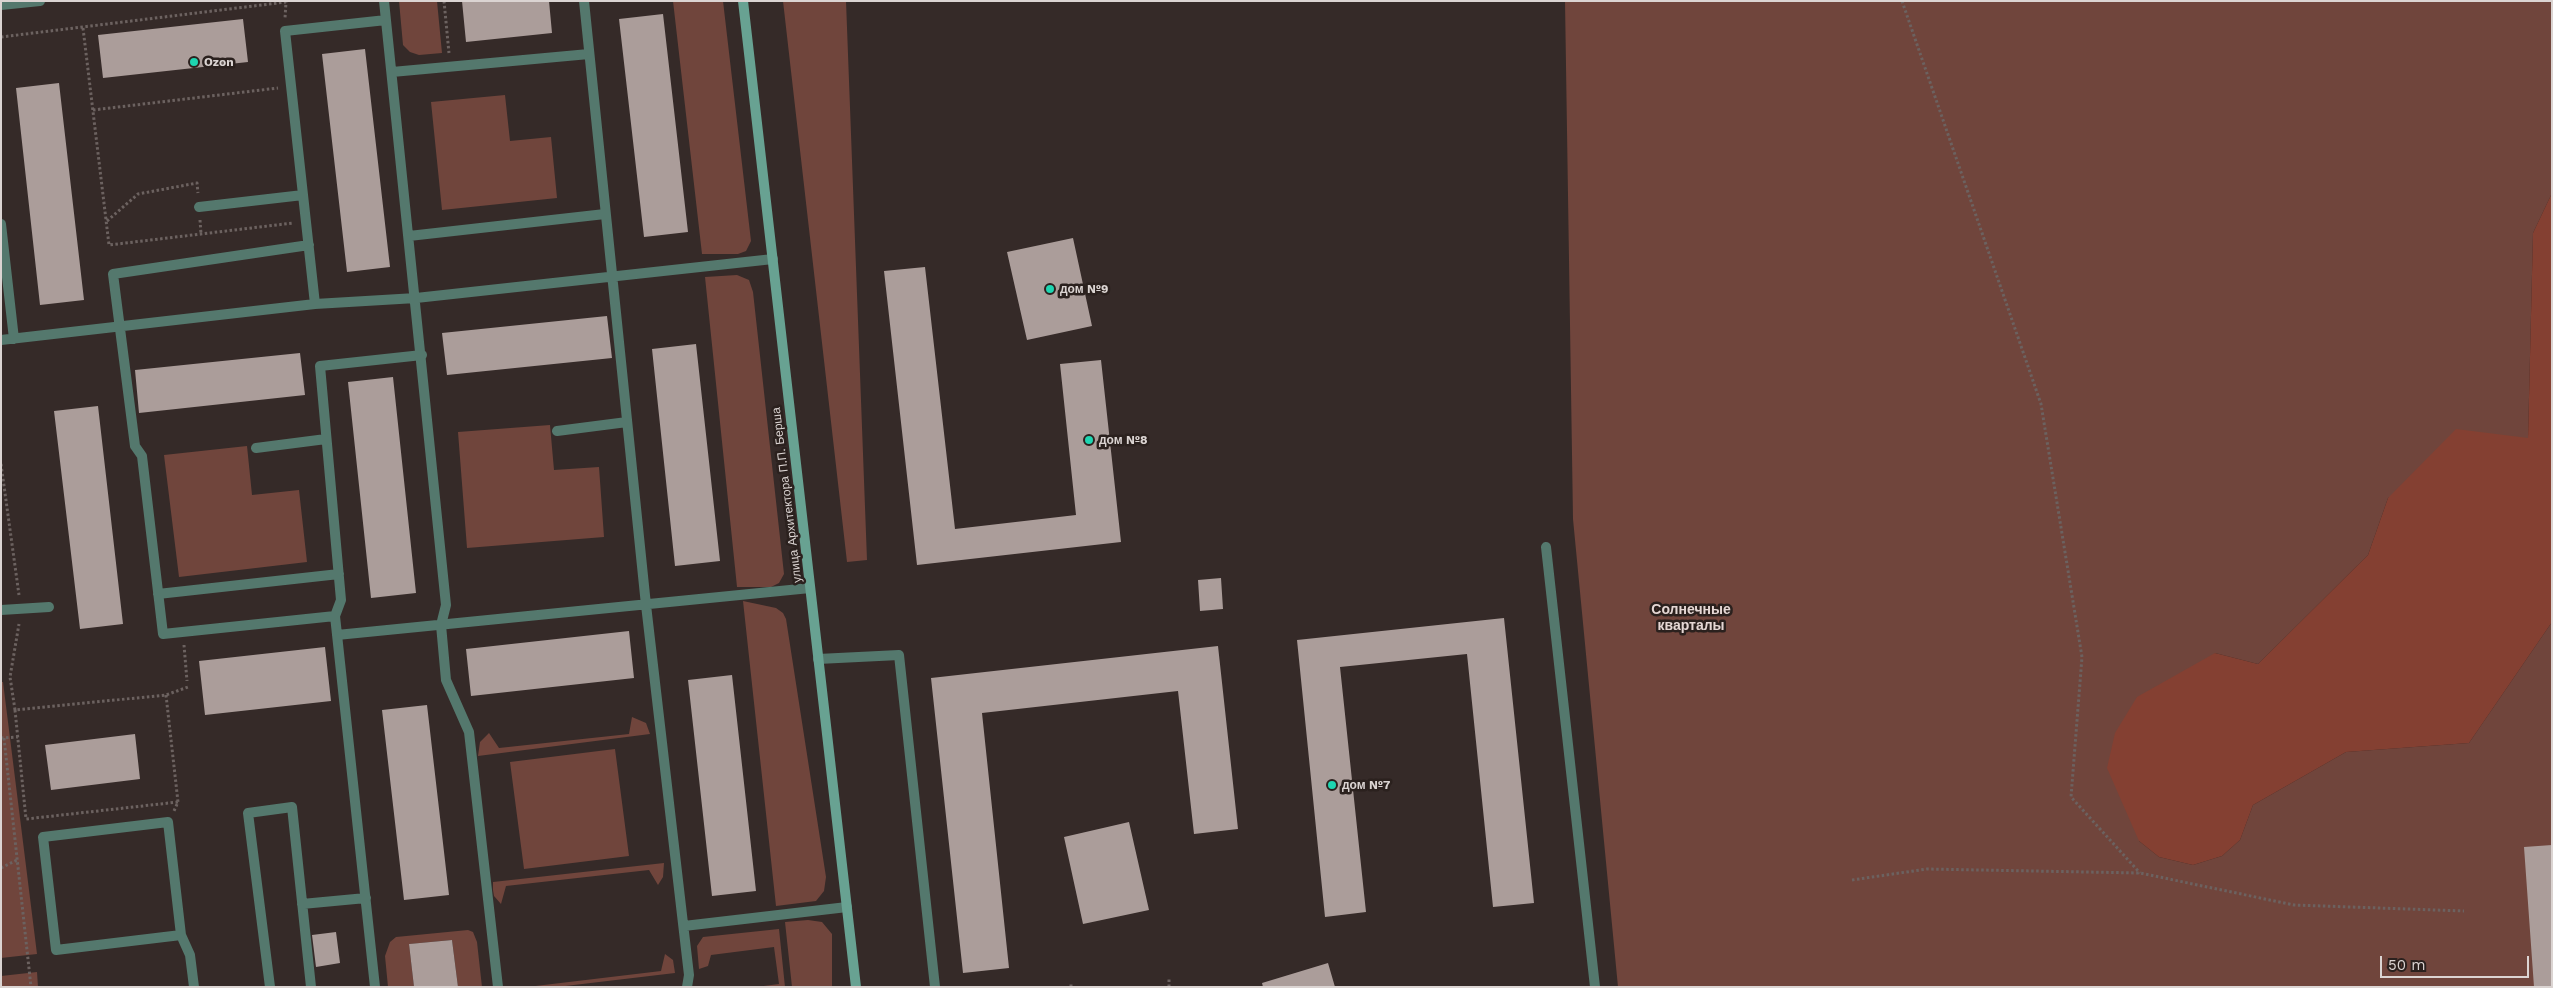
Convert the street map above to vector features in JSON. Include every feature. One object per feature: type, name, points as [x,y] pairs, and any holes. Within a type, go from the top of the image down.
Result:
[{"type":"street","name":"улица Архитектора П.П. Берша","points":[[743,1],[856,987]]},
{"type":"lane","points":[[1,5],[40,1]]},
{"type":"lane","points":[[384,1],[422,356],[446,605],[441,625],[446,680],[469,732],[498,987]]},
{"type":"lane","points":[[584,1],[646,605],[684,926],[689,975],[687,987]]},
{"type":"lane","points":[[315,304],[285,31],[386,20]]},
{"type":"lane","points":[[392,72],[589,54]]},
{"type":"lane","points":[[199,207],[303,195]]},
{"type":"lane","points":[[409,236],[605,214]]},
{"type":"lane","points":[[1,227],[5,284],[14,339]]},
{"type":"lane","points":[[309,245],[112,274],[135,446],[142,456],[163,634],[335,616]]},
{"type":"lane","points":[[1,340],[315,304],[416,298],[773,259]]},
{"type":"lane","points":[[375,987],[335,616],[342,600],[320,366],[422,356]]},
{"type":"lane","points":[[557,431],[627,422]]},
{"type":"lane","points":[[256,448],[326,439]]},
{"type":"lane","points":[[1546,547],[1595,987]]},
{"type":"lane","points":[[158,594],[339,574]]},
{"type":"lane","points":[[337,635],[810,588]]},
{"type":"lane","points":[[1,610],[49,607]]},
{"type":"lane","points":[[818,659],[899,655],[935,987]]},
{"type":"lane","points":[[270,987],[248,813],[292,807],[311,987]]},
{"type":"lane","points":[[182,935],[56,950],[43,837],[168,822],[182,935],[190,955],[194,987]]},
{"type":"lane","points":[[302,904],[366,898]]},
{"type":"lane","points":[[684,926],[847,907]]},
{"type":"path","points":[[444,1],[450,56]]},
{"type":"path","points":[[1902,1],[2041,404],[2082,657],[2071,797],[2140,873]]},
{"type":"path","points":[[1,37],[286,2],[285,31]]},
{"type":"path","points":[[83,28],[109,245],[306,222]]},
{"type":"path","points":[[93,110],[291,86]]},
{"type":"path","points":[[106,221],[138,194],[197,184],[201,234]]},
{"type":"path","points":[[1,464],[21,609],[10,677],[26,819],[178,802]]},
{"type":"path","points":[[183,632],[187,681]]},
{"type":"path","points":[[15,710],[166,695],[188,688]]},
{"type":"path","points":[[166,695],[178,802],[168,822]]},
{"type":"path","points":[[18,736],[3,738],[31,987]]},
{"type":"path","points":[[1,868],[17,860]]},
{"type":"path","points":[[1852,880],[1928,869],[2140,873],[2294,906],[2464,911]]},
{"type":"path","points":[[1168,987],[1169,978]]},
{"type":"path","points":[[1071,982],[1071,987]]},
{"type":"shaded area","points":[[399,1],[437,1],[442,53],[419,55],[410,52],[403,45]]},
{"type":"shaded area","points":[[673,1],[723,1],[751,241],[746,251],[738,254],[702,254]]},
{"type":"shaded area","points":[[783,1],[846,1],[867,560],[847,562]]},
{"type":"shaded area","points":[[1565,1],[2552,1],[2552,193],[2533,233],[2528,438],[2388,498],[2368,555],[2258,664],[2215,653],[2139,841],[2159,857],[2193,865],[2222,856],[2240,840],[2253,805],[2346,752],[2469,743],[2552,622],[2552,987],[1618,987],[1573,519]]},
{"type":"shaded area","points":[[505,95],[510,141],[551,137],[557,198],[442,210],[431,102]]},
{"type":"shaded area","points":[[2552,193],[2552,622],[2469,743],[2346,752],[2253,805],[2240,840],[2222,856],[2193,865],[2159,857],[2139,841],[2107,768],[2115,733],[2137,697],[2215,653],[2258,664],[2368,555],[2388,498],[2456,429],[2528,438],[2533,233]]},
{"type":"shaded area","points":[[737,275],[749,280],[753,292],[784,574],[779,583],[771,587],[737,587],[705,277]]},
{"type":"shaded area","points":[[550,425],[554,470],[599,467],[604,537],[467,548],[458,432]]},
{"type":"shaded area","points":[[247,446],[252,495],[299,490],[307,562],[179,577],[164,455]]},
{"type":"shaded area","points":[[743,601],[776,608],[783,613],[786,619],[826,877],[824,891],[816,901],[776,906]]},
{"type":"shaded area","points":[[1,682],[3,682],[37,954],[1,958]]},
{"type":"shaded area","points":[[632,717],[646,723],[650,734],[478,756],[480,742],[489,733],[499,748],[629,734]]},
{"type":"shaded area","points":[[615,749],[629,856],[524,869],[510,762]]},
{"type":"shaded area","points":[[664,863],[663,877],[658,885],[649,870],[506,886],[501,904],[494,896],[493,882]]},
{"type":"shaded area","points":[[808,920],[822,922],[832,934],[832,987],[792,987],[785,922]]},
{"type":"shaded area","points":[[779,929],[785,987],[756,987],[779,984],[774,947],[711,955],[708,966],[699,969],[697,946],[703,937]]},
{"type":"shaded area","points":[[468,930],[473,932],[477,942],[482,987],[458,987],[452,940],[409,944],[414,987],[388,987],[385,956],[390,942],[396,937]]},
{"type":"shaded area","points":[[665,954],[673,960],[675,973],[557,987],[527,987],[661,971]]},
{"type":"shaded area","points":[[37,972],[38,987],[1,987],[1,976]]},
{"type":"building","points":[[462,1],[549,1],[552,33],[466,42]]},
{"type":"building","points":[[663,14],[688,232],[644,237],[619,19]]},
{"type":"building","points":[[243,19],[248,62],[103,78],[98,35]]},
{"type":"building","points":[[365,49],[390,267],[347,272],[322,54]]},
{"type":"building","points":[[59,83],[84,300],[40,305],[16,88]]},
{"type":"building","name":"дом №9","points":[[1073,238],[1092,326],[1027,340],[1007,252]]},
{"type":"building","name":"дом №8","points":[[925,267],[955,529],[1076,515],[1060,364],[1101,360],[1121,542],[917,565],[884,271]]},
{"type":"building","points":[[607,316],[612,358],[447,375],[442,333]]},
{"type":"building","points":[[696,344],[720,561],[675,566],[652,349]]},
{"type":"building","points":[[300,353],[305,395],[139,413],[135,370]]},
{"type":"building","points":[[393,377],[416,593],[371,598],[348,382]]},
{"type":"building","points":[[98,406],[123,624],[80,629],[54,411]]},
{"type":"building","points":[[1221,578],[1223,609],[1200,611],[1198,580]]},
{"type":"building","name":"дом №7","points":[[1504,618],[1534,903],[1493,907],[1467,654],[1340,667],[1366,912],[1325,917],[1297,640]]},
{"type":"building","points":[[629,631],[634,678],[471,696],[466,649]]},
{"type":"building","points":[[1218,646],[1238,829],[1194,834],[1178,691],[982,713],[1009,968],[963,973],[931,678]]},
{"type":"building","points":[[325,647],[331,701],[205,715],[199,661]]},
{"type":"building","points":[[732,675],[756,891],[712,896],[688,680]]},
{"type":"building","points":[[427,705],[449,895],[404,900],[382,710]]},
{"type":"building","points":[[135,734],[140,779],[51,790],[45,745]]},
{"type":"building","points":[[1129,822],[1149,910],[1083,924],[1064,837]]},
{"type":"building","points":[[2552,845],[2552,987],[2534,987],[2524,847]]},
{"type":"building","points":[[336,932],[340,963],[316,967],[312,935]]},
{"type":"building","points":[[452,940],[458,987],[414,987],[409,944]]},
{"type":"building","points":[[1328,963],[1335,987],[1263,987],[1262,983]]},
{"type":"place","name":"Ozon","points":[[194,62]]},
{"type":"place","name":"дом №9","points":[[1050,289]]},
{"type":"place","name":"дом №8","points":[[1089,440]]},
{"type":"place","name":"дом №7","points":[[1332,785]]},
{"type":"district","name":"Солнечные кварталы","points":[[1691,618]]}]
